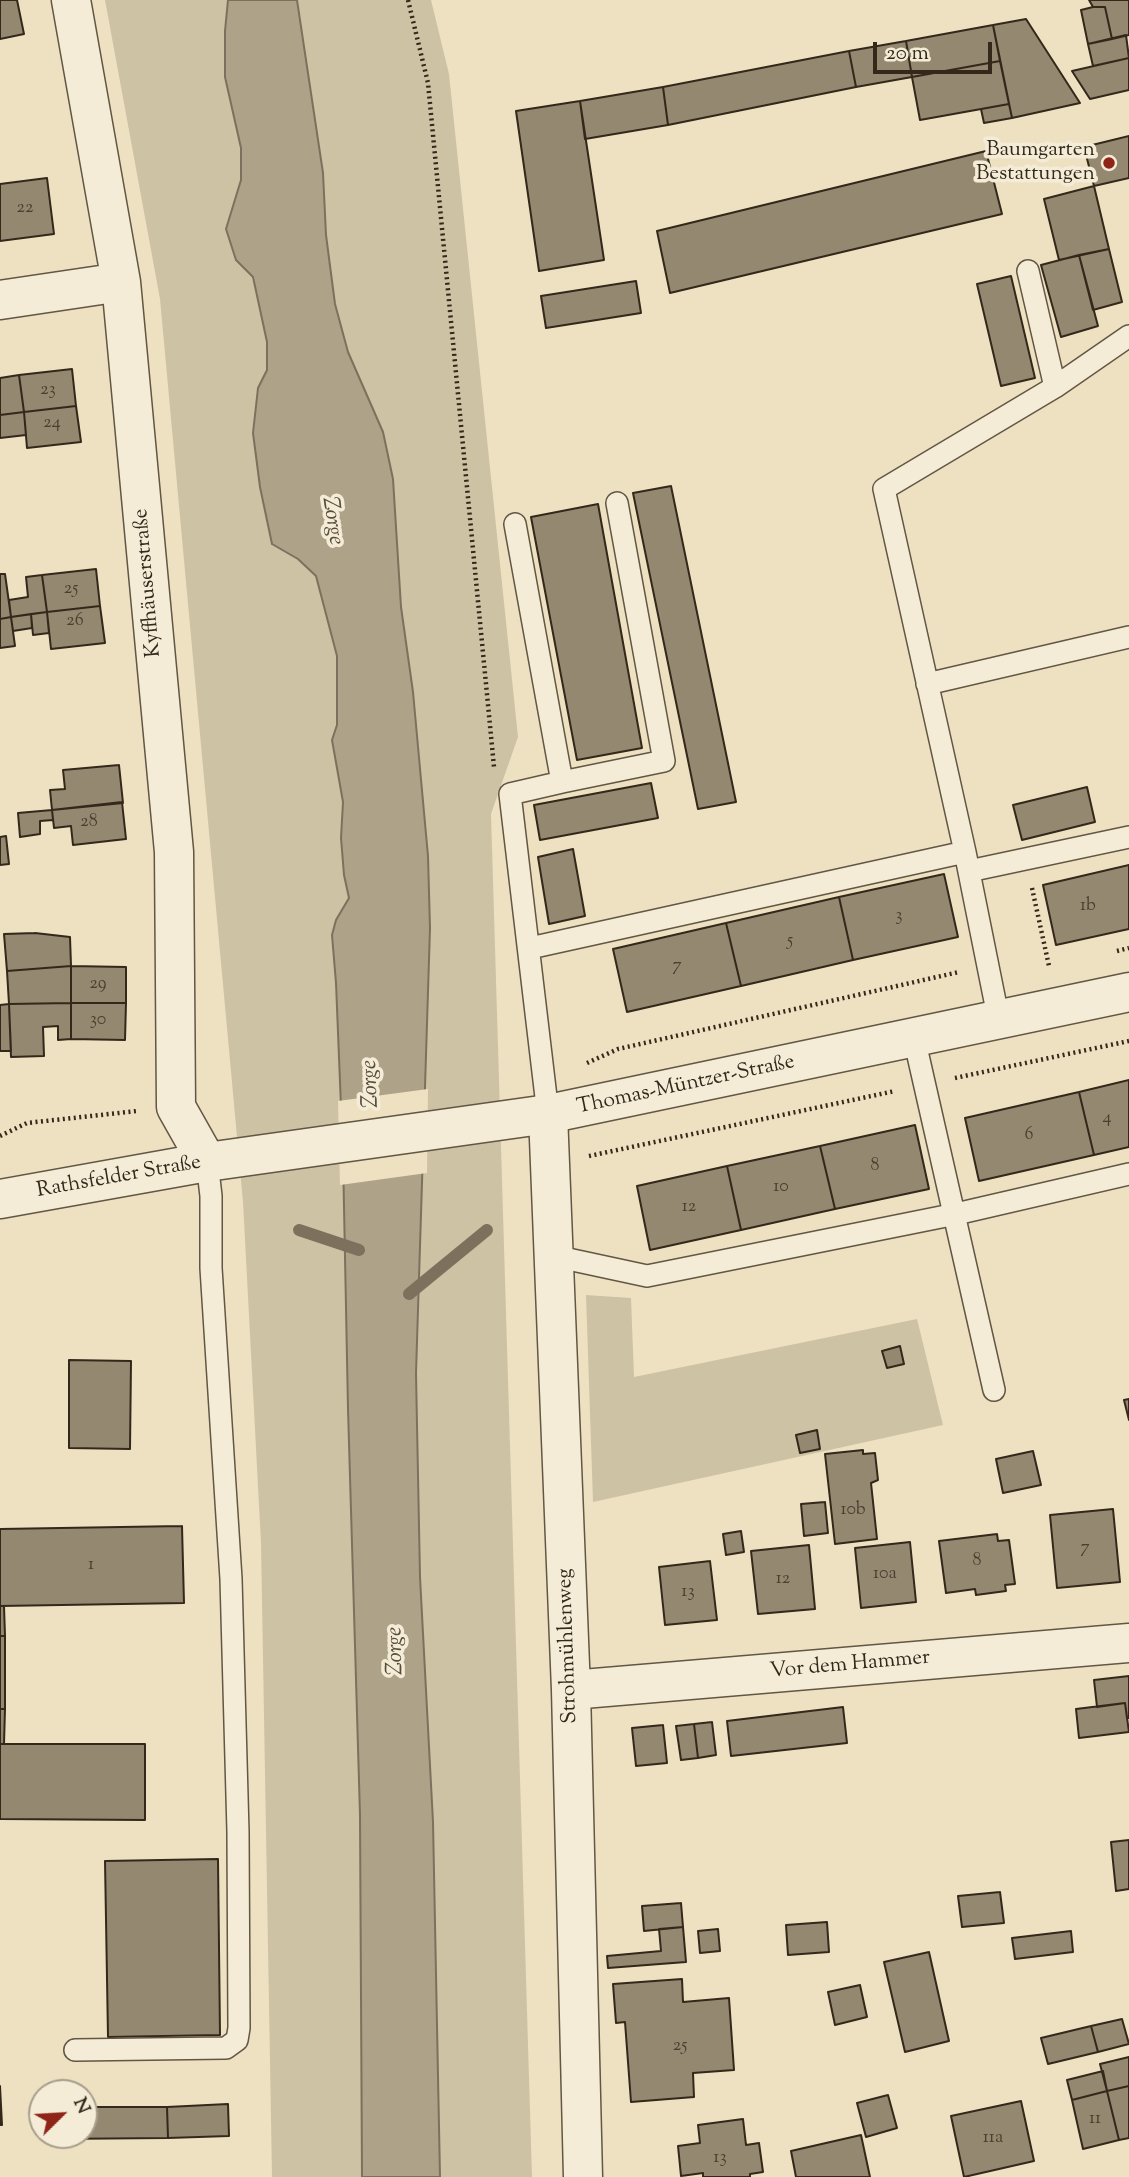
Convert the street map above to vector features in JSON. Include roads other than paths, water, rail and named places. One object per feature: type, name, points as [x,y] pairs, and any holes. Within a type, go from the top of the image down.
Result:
[{"type":"street","name":"Kyffhäuserstraße","points":[[71,0],[121,282],[174,852],[176,1107],[223,1160]]},
{"type":"street","points":[[0,300],[121,282]]},
{"type":"street","name":"Thomas-Müntzer-Straße","points":[[223,1160],[500,1121],[546,1098],[915,1038],[1129,992]]},
{"type":"street","name":"Strohmühlenweg","points":[[546,1098],[571,1690],[583,2177]]},
{"type":"street","name":"Rathsfelder Straße","points":[[0,1199],[223,1160]]},
{"type":"street","name":"Vor dem Hammer","points":[[571,1690],[1129,1643]]},
{"type":"lane","points":[[1028,271],[1055,387]]},
{"type":"lane","points":[[999,1021],[967,862],[884,489],[1055,387],[1129,336]]},
{"type":"lane","points":[[546,1098],[510,794],[664,761],[617,503]]},
{"type":"lane","points":[[515,524],[562,782]]},
{"type":"lane","points":[[927,684],[1129,637]]},
{"type":"lane","points":[[530,948],[967,862],[1025,859],[1129,837]]},
{"type":"lane","points":[[915,1038],[994,1390]]},
{"type":"lane","points":[[75,2050],[226,2048],[237,2040],[239,2028],[238,1832],[231,1579],[211,1268],[211,1196],[223,1160]]},
{"type":"lane","points":[[554,1256],[647,1276],[956,1214],[1129,1174]]},
{"type":"water","name":"Zorge","points":[[228,0],[297,0],[323,173],[326,235],[335,304],[348,352],[383,432],[393,479],[401,607],[413,692],[428,856],[430,928],[416,1373],[420,1577],[433,1822],[440,2177],[362,2177],[360,1815],[343,1156],[332,935],[336,920],[349,898],[341,838],[343,802],[332,740],[337,725],[337,656],[316,576],[298,559],[272,544],[260,487],[253,433],[258,388],[267,370],[267,342],[253,277],[236,260],[226,229],[241,180],[241,148],[225,77]]},
{"type":"waterway","points":[[299,1230],[359,1250]]},
{"type":"waterway","points":[[409,1294],[487,1230]]},
{"type":"place","name":"Baumgarten Bestattungen","points":[[1109,163]]}]
